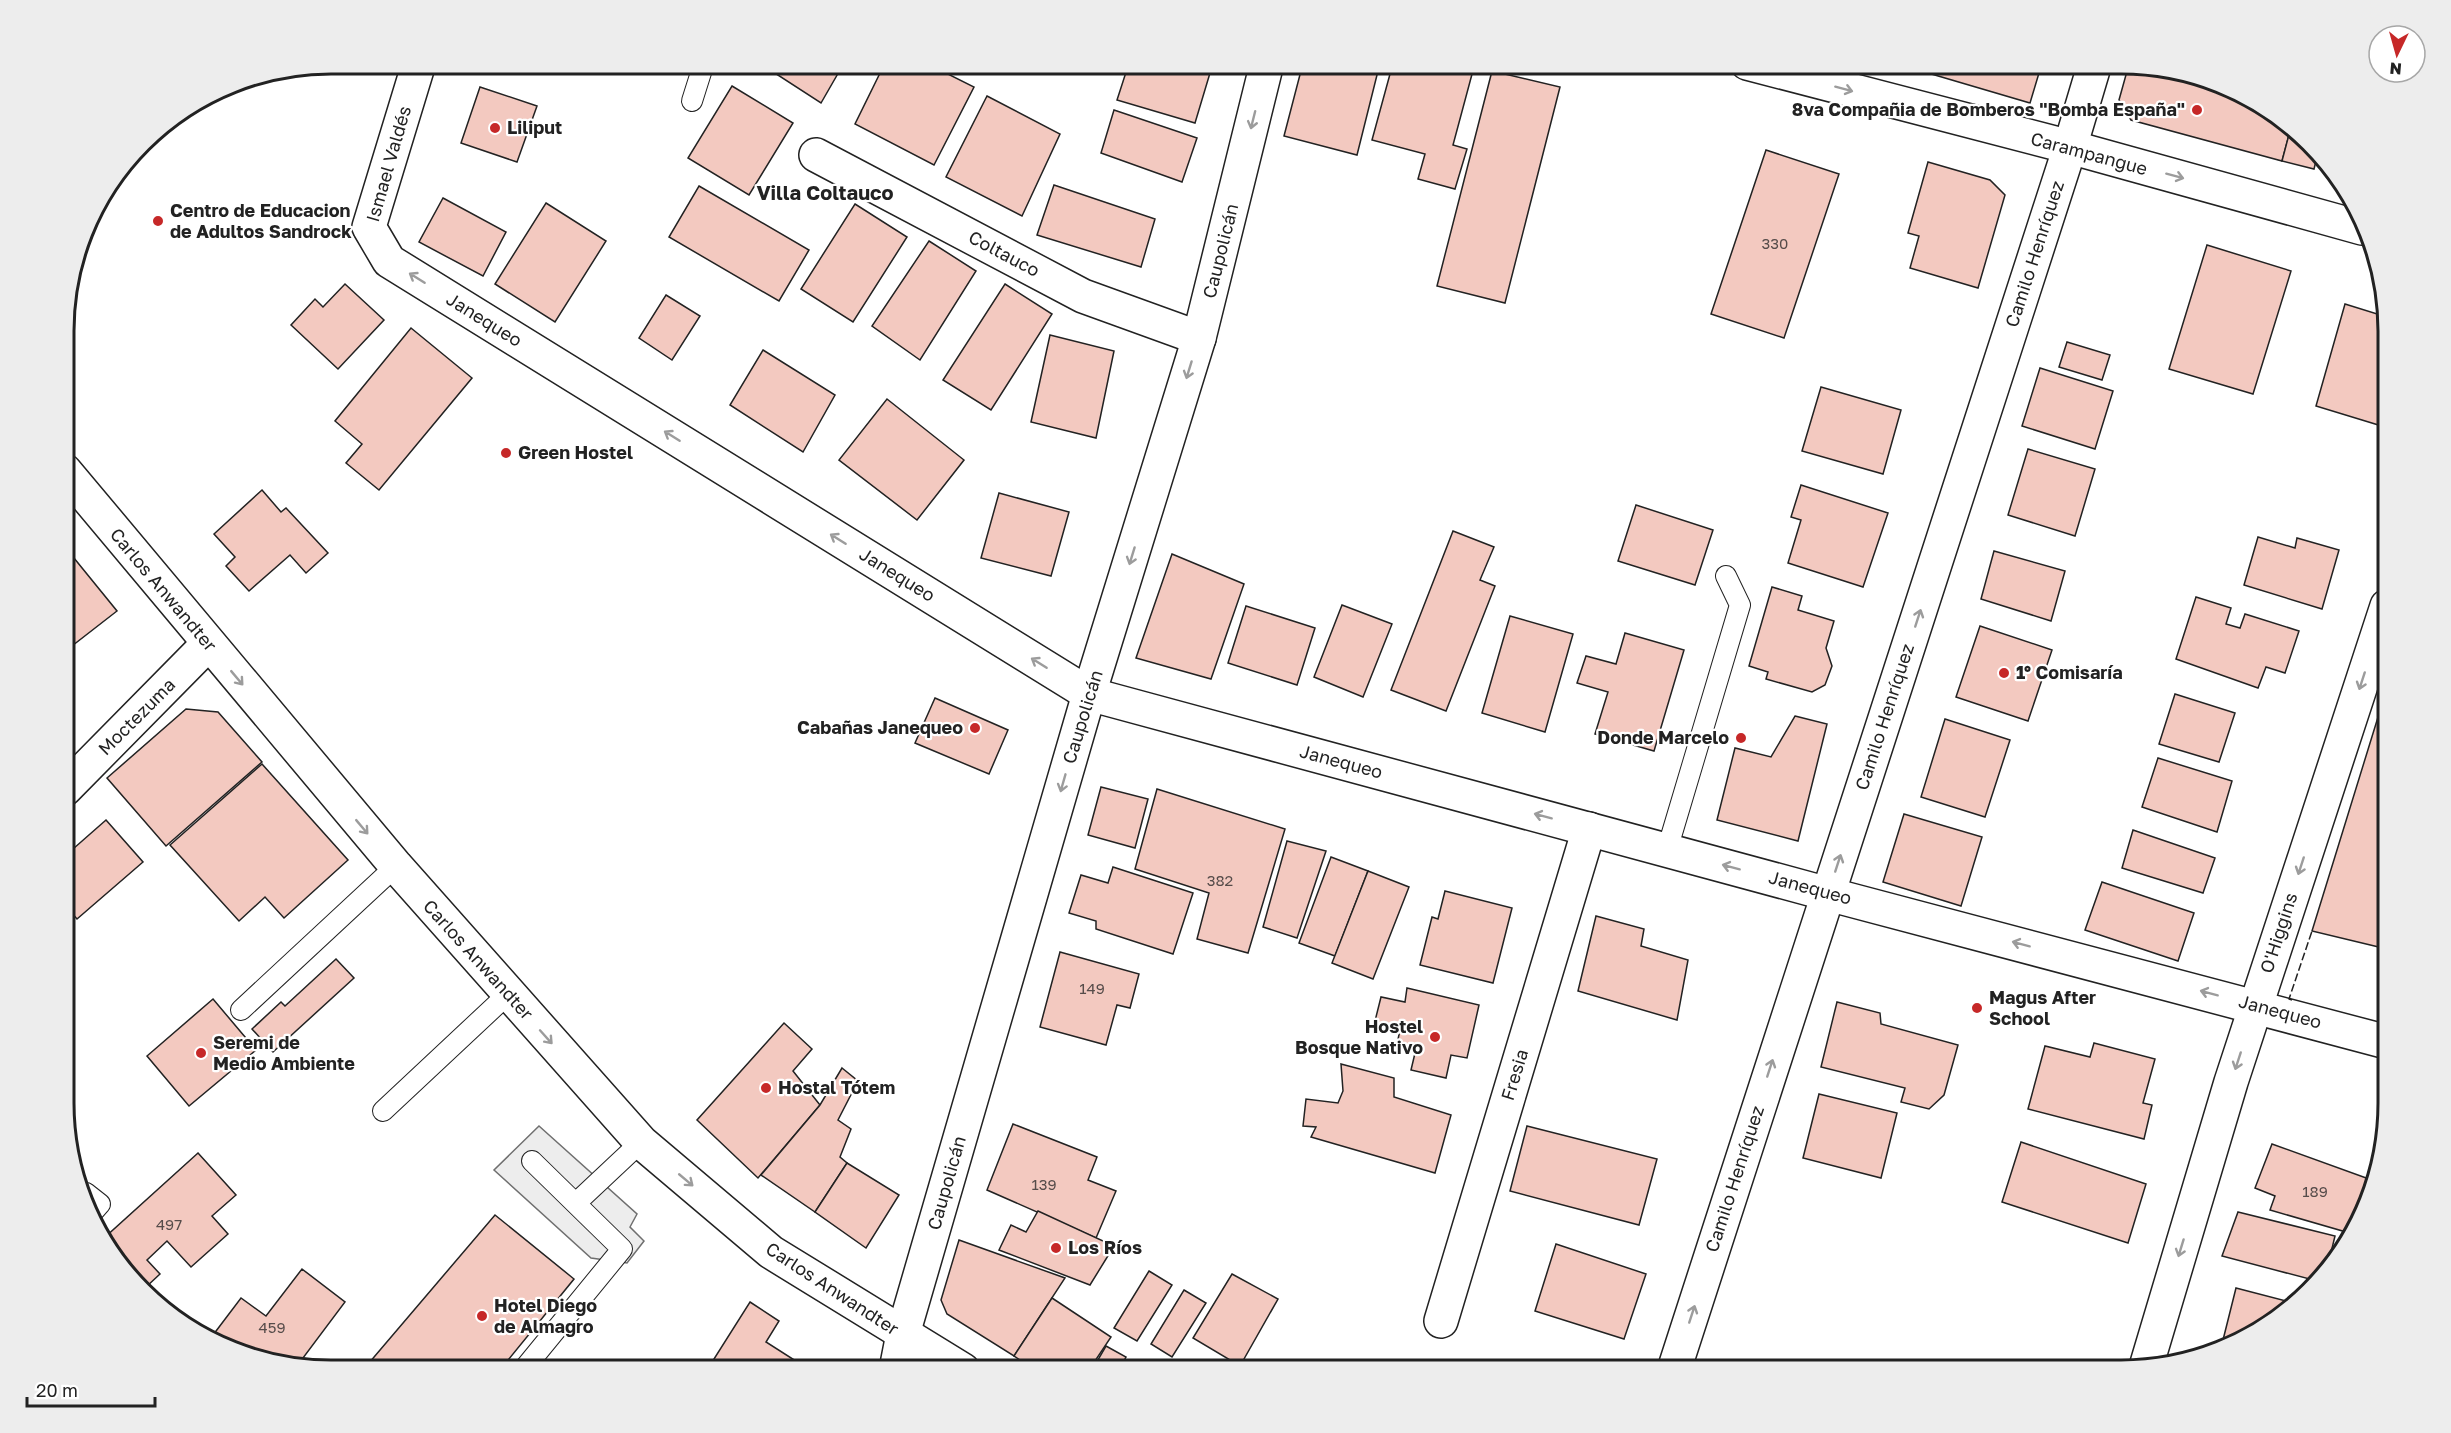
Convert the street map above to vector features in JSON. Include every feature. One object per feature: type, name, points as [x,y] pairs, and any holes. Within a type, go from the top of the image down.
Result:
[{"type":"street","name":"Ismael Valdés","points":[[389,261],[369,227],[416,74]]},
{"type":"street","name":"Caupolicán","points":[[898,1360],[903,1334],[1089,694],[1199,338],[1264,74]]},
{"type":"street","name":"Carampangue","points":[[1789,74],[2070,147],[2355,226]]},
{"type":"street","name":"Camilo Henríquez","points":[[1677,1360],[2092,74]]},
{"type":"street","name":"Coltauco","points":[[816,155],[1083,296],[1199,338]]},
{"type":"street","name":"Janequeo","points":[[389,261],[1089,694],[1828,894],[2378,1040]]},
{"type":"street","name":"Carlos Anwandter","points":[[74,482],[396,866],[641,1142],[771,1252],[946,1360]]},
{"type":"street","name":"O'Higgins","points":[[2149,1358],[2230,1082],[2378,633]]},
{"type":"street","name":"Moctezuma","points":[[74,780],[208,644]]},
{"type":"street","name":"Fresia","points":[[1441,1321],[1588,829]]},
{"type":"lane","points":[[692,101],[701,74]]},
{"type":"lane","points":[[1667,850],[1740,605],[1726,576]]},
{"type":"lane","points":[[241,1010],[396,866]]},
{"type":"lane","points":[[384,1110],[508,994]]},
{"type":"lane","points":[[576,1203],[641,1142]]},
{"type":"lane","points":[[531,1360],[622,1249],[532,1161]]},
{"type":"lane","points":[[92,1197],[100,1204],[96,1208]]},
{"type":"shaded area","points":[[539,1126],[637,1214],[630,1227],[644,1241],[627,1263],[591,1258],[494,1170]]},
{"type":"building","points":[[776,74],[838,74],[821,103]]},
{"type":"building","points":[[880,74],[948,74],[974,87],[934,165],[855,124]]},
{"type":"building","points":[[1125,74],[1210,74],[1195,123],[1117,100]]},
{"type":"building","points":[[1300,74],[1377,74],[1357,155],[1284,136]]},
{"type":"building","points":[[1390,74],[1472,74],[1453,145],[1467,149],[1455,189],[1418,179],[1425,154],[1372,140]]},
{"type":"building","points":[[1491,74],[1505,74],[1560,87],[1505,303],[1437,286]]},
{"type":"building","points":[[1931,74],[2039,74],[2030,103]]},
{"type":"building","name":"8va Compañia de Bomberos \"Bomba España\"","points":[[2126,74],[2170,78],[2203,87],[2249,108],[2289,136],[2282,161],[2131,120],[2119,100]]},
{"type":"building","points":[[732,86],[793,123],[749,195],[688,158]]},
{"type":"building","points":[[480,87],[537,106],[517,162],[461,143]]},
{"type":"building","points":[[987,96],[1060,134],[1022,216],[946,177]]},
{"type":"building","points":[[1114,110],[1197,138],[1182,182],[1101,153]]},
{"type":"building","points":[[2289,136],[2316,163],[2314,169],[2282,161]]},
{"type":"building","points":[[1766,150],[1839,174],[1784,338],[1711,314]]},
{"type":"building","points":[[1928,162],[1990,180],[2005,195],[1978,288],[1910,268],[1919,236],[1908,233]]},
{"type":"building","points":[[1054,185],[1155,219],[1141,267],[1037,235]]},
{"type":"building","points":[[699,186],[809,250],[779,301],[669,237]]},
{"type":"building","points":[[443,198],[506,232],[483,276],[419,242]]},
{"type":"building","points":[[546,203],[606,241],[555,322],[495,284]]},
{"type":"building","points":[[855,204],[907,237],[853,322],[801,289]]},
{"type":"building","points":[[929,241],[976,271],[920,360],[872,326]]},
{"type":"building","points":[[2207,245],[2291,271],[2253,394],[2169,369]]},
{"type":"building","points":[[345,284],[384,320],[338,369],[291,325],[315,299],[323,307]]},
{"type":"building","points":[[1005,284],[1052,314],[991,410],[943,380]]},
{"type":"building","points":[[666,295],[700,316],[672,360],[639,338]]},
{"type":"building","points":[[2345,304],[2377,314],[2378,425],[2316,406]]},
{"type":"building","points":[[411,328],[472,378],[379,490],[346,463],[362,444],[335,421]]},
{"type":"building","points":[[1050,335],[1114,351],[1096,438],[1031,422]]},
{"type":"building","points":[[2067,342],[2110,355],[2102,380],[2059,367]]},
{"type":"building","points":[[763,350],[835,395],[803,452],[730,405]]},
{"type":"building","points":[[2040,368],[2113,391],[2095,449],[2022,426]]},
{"type":"building","points":[[1821,387],[1901,410],[1883,474],[1802,451]]},
{"type":"building","points":[[887,399],[964,460],[917,520],[839,460]]},
{"type":"building","points":[[2028,449],[2095,469],[2075,536],[2008,515]]},
{"type":"building","points":[[1801,485],[1888,513],[1863,587],[1788,563],[1801,520],[1791,517]]},
{"type":"building","points":[[262,490],[281,512],[286,508],[328,553],[306,573],[290,555],[249,591],[226,566],[235,557],[214,534]]},
{"type":"building","points":[[999,493],[1069,512],[1051,576],[981,558]]},
{"type":"building","points":[[1636,505],[1713,530],[1695,585],[1618,561]]},
{"type":"building","points":[[1453,531],[1494,547],[1480,580],[1495,586],[1446,711],[1391,690]]},
{"type":"building","points":[[2258,537],[2295,548],[2297,538],[2339,550],[2322,609],[2244,585]]},
{"type":"building","points":[[1994,551],[2065,571],[2051,621],[1981,599]]},
{"type":"building","points":[[1172,554],[1244,584],[1211,679],[1136,658]]},
{"type":"building","points":[[74,558],[117,611],[74,644]]},
{"type":"building","points":[[1772,587],[1802,596],[1798,610],[1834,621],[1826,648],[1832,666],[1825,685],[1812,692],[1766,679],[1768,672],[1749,666]]},
{"type":"building","points":[[2196,597],[2231,608],[2226,624],[2240,628],[2245,614],[2299,631],[2285,673],[2266,667],[2258,688],[2176,659]]},
{"type":"building","points":[[1342,605],[1392,624],[1363,697],[1314,677]]},
{"type":"building","points":[[1246,606],[1315,628],[1297,685],[1228,663]]},
{"type":"building","points":[[1510,616],[1573,634],[1545,732],[1482,713]]},
{"type":"building","name":"1° Comisaría","points":[[1980,626],[2052,650],[2028,721],[1956,697]]},
{"type":"building","points":[[1625,633],[1684,650],[1654,751],[1595,734],[1608,692],[1577,683],[1586,656],[1616,664]]},
{"type":"building","points":[[2175,694],[2235,713],[2219,762],[2159,744]]},
{"type":"building","points":[[935,698],[1008,730],[989,774],[915,743]]},
{"type":"building","points":[[186,709],[218,712],[262,762],[166,846],[107,778]]},
{"type":"building","points":[[1795,716],[1827,724],[1798,841],[1717,820],[1735,748],[1771,757]]},
{"type":"building","points":[[2378,717],[2378,947],[2312,931]]},
{"type":"building","points":[[1945,719],[2010,740],[1985,817],[1921,797]]},
{"type":"building","points":[[2158,758],[2232,781],[2217,832],[2142,807]]},
{"type":"building","points":[[262,764],[348,860],[284,918],[265,897],[239,921],[170,845]]},
{"type":"building","points":[[1101,787],[1148,799],[1135,848],[1088,835]]},
{"type":"building","points":[[1157,789],[1285,829],[1248,953],[1197,939],[1209,893],[1135,869]]},
{"type":"building","points":[[1904,814],[1982,837],[1961,906],[1883,882]]},
{"type":"building","points":[[106,820],[143,862],[77,919],[74,916],[74,848]]},
{"type":"building","points":[[2133,830],[2215,858],[2203,893],[2122,868]]},
{"type":"building","points":[[1287,841],[1326,851],[1297,938],[1263,927]]},
{"type":"building","points":[[1331,857],[1368,871],[1335,956],[1299,943]]},
{"type":"building","points":[[1113,867],[1193,893],[1173,954],[1096,929],[1096,921],[1069,913],[1081,875],[1108,883]]},
{"type":"building","points":[[1368,871],[1409,887],[1373,979],[1332,963]]},
{"type":"building","points":[[2102,882],[2194,913],[2178,961],[2085,930]]},
{"type":"building","points":[[1445,891],[1512,908],[1493,983],[1420,965],[1432,917],[1438,919]]},
{"type":"building","points":[[1596,916],[1644,929],[1641,946],[1688,960],[1677,1020],[1578,991]]},
{"type":"building","points":[[1060,952],[1139,974],[1130,1008],[1117,1005],[1106,1045],[1040,1027]]},
{"type":"building","name":"Seremi de Medio Ambiente","points":[[336,959],[354,978],[273,1052],[252,1029],[281,1002],[285,1006]]},
{"type":"building","name":"Hostel Bosque Nativo","points":[[1407,988],[1479,1005],[1467,1058],[1451,1055],[1446,1078],[1411,1070],[1416,1049],[1397,1044],[1400,1030],[1374,1025],[1381,997],[1405,1002]]},
{"type":"building","name":"Seremi de Medio Ambiente","points":[[213,999],[256,1050],[189,1106],[147,1056]]},
{"type":"building","points":[[1837,1002],[1880,1013],[1881,1024],[1958,1045],[1944,1095],[1929,1109],[1901,1102],[1905,1088],[1821,1067]]},
{"type":"building","name":"Hostal Tótem","points":[[784,1023],[812,1049],[793,1071],[820,1105],[758,1178],[697,1120]]},
{"type":"building","points":[[2094,1043],[2155,1059],[2143,1103],[2152,1105],[2144,1139],[2028,1109],[2045,1046],[2090,1057]]},
{"type":"building","points":[[1341,1064],[1394,1078],[1394,1097],[1451,1115],[1435,1173],[1311,1137],[1316,1127],[1303,1126],[1306,1099],[1338,1103],[1343,1091]]},
{"type":"building","points":[[842,1068],[858,1081],[838,1120],[851,1129],[840,1157],[847,1163],[815,1212],[761,1175],[820,1105]]},
{"type":"building","points":[[1819,1094],[1897,1113],[1881,1178],[1803,1158]]},
{"type":"building","points":[[1013,1124],[1097,1157],[1088,1180],[1116,1191],[1096,1238],[987,1190]]},
{"type":"building","points":[[1527,1126],[1657,1159],[1639,1225],[1510,1191]]},
{"type":"building","points":[[2021,1142],[2146,1184],[2128,1243],[2002,1202]]},
{"type":"building","points":[[2272,1144],[2366,1178],[2343,1231],[2270,1210],[2275,1196],[2255,1188]]},
{"type":"building","points":[[198,1153],[236,1195],[212,1216],[228,1234],[191,1267],[167,1241],[147,1260],[160,1274],[149,1284],[137,1272],[109,1233]]},
{"type":"building","points":[[847,1163],[899,1195],[866,1248],[815,1212]]},
{"type":"building","name":"Los Ríos","points":[[1038,1211],[1114,1246],[1090,1285],[999,1250],[1011,1225],[1026,1232]]},
{"type":"building","points":[[2238,1212],[2335,1236],[2332,1248],[2308,1278],[2222,1256]]},
{"type":"building","points":[[495,1215],[574,1279],[508,1360],[372,1360]]},
{"type":"building","points":[[959,1240],[1065,1278],[1014,1356],[947,1314],[941,1300]]},
{"type":"building","points":[[1556,1244],[1646,1274],[1624,1339],[1535,1311]]},
{"type":"building","points":[[302,1269],[345,1302],[303,1358],[264,1351],[215,1332],[241,1298],[266,1316]]},
{"type":"building","points":[[1149,1271],[1172,1285],[1137,1341],[1114,1328]]},
{"type":"building","points":[[1232,1274],[1278,1299],[1243,1360],[1230,1360],[1193,1338]]},
{"type":"building","points":[[2236,1288],[2284,1300],[2249,1325],[2224,1338]]},
{"type":"building","points":[[1184,1290],[1206,1303],[1172,1357],[1151,1344]]},
{"type":"building","points":[[1052,1298],[1111,1337],[1096,1360],[1020,1360],[1014,1356]]},
{"type":"building","points":[[750,1302],[779,1321],[766,1342],[794,1360],[713,1360]]},
{"type":"building","points":[[1106,1346],[1126,1357],[1124,1360],[1098,1360]]},
{"type":"fence","points":[[2292,1000],[2289,999],[2312,931]]},
{"type":"place","name":"8va Compañia de Bomberos \"Bomba España\"","points":[[2197,110]]},
{"type":"place","name":"Liliput","points":[[495,128]]},
{"type":"place","name":"Centro de Educacion de Adultos Sandrock","points":[[158,221]]},
{"type":"place","name":"Green Hostel","points":[[506,453]]},
{"type":"place","name":"1° Comisaría","points":[[2004,673]]},
{"type":"place","name":"Cabañas Janequeo","points":[[975,728]]},
{"type":"place","name":"Donde Marcelo","points":[[1741,738]]},
{"type":"place","name":"Magus After School","points":[[1977,1008]]},
{"type":"place","name":"Hostel Bosque Nativo","points":[[1435,1037]]},
{"type":"place","name":"Seremi de Medio Ambiente","points":[[201,1053]]},
{"type":"place","name":"Hostal Tótem","points":[[766,1088]]},
{"type":"place","name":"Los Ríos","points":[[1056,1248]]},
{"type":"place","name":"Hotel Diego de Almagro","points":[[482,1316]]},
{"type":"district","name":"Villa Coltauco","points":[[825,193]]}]
